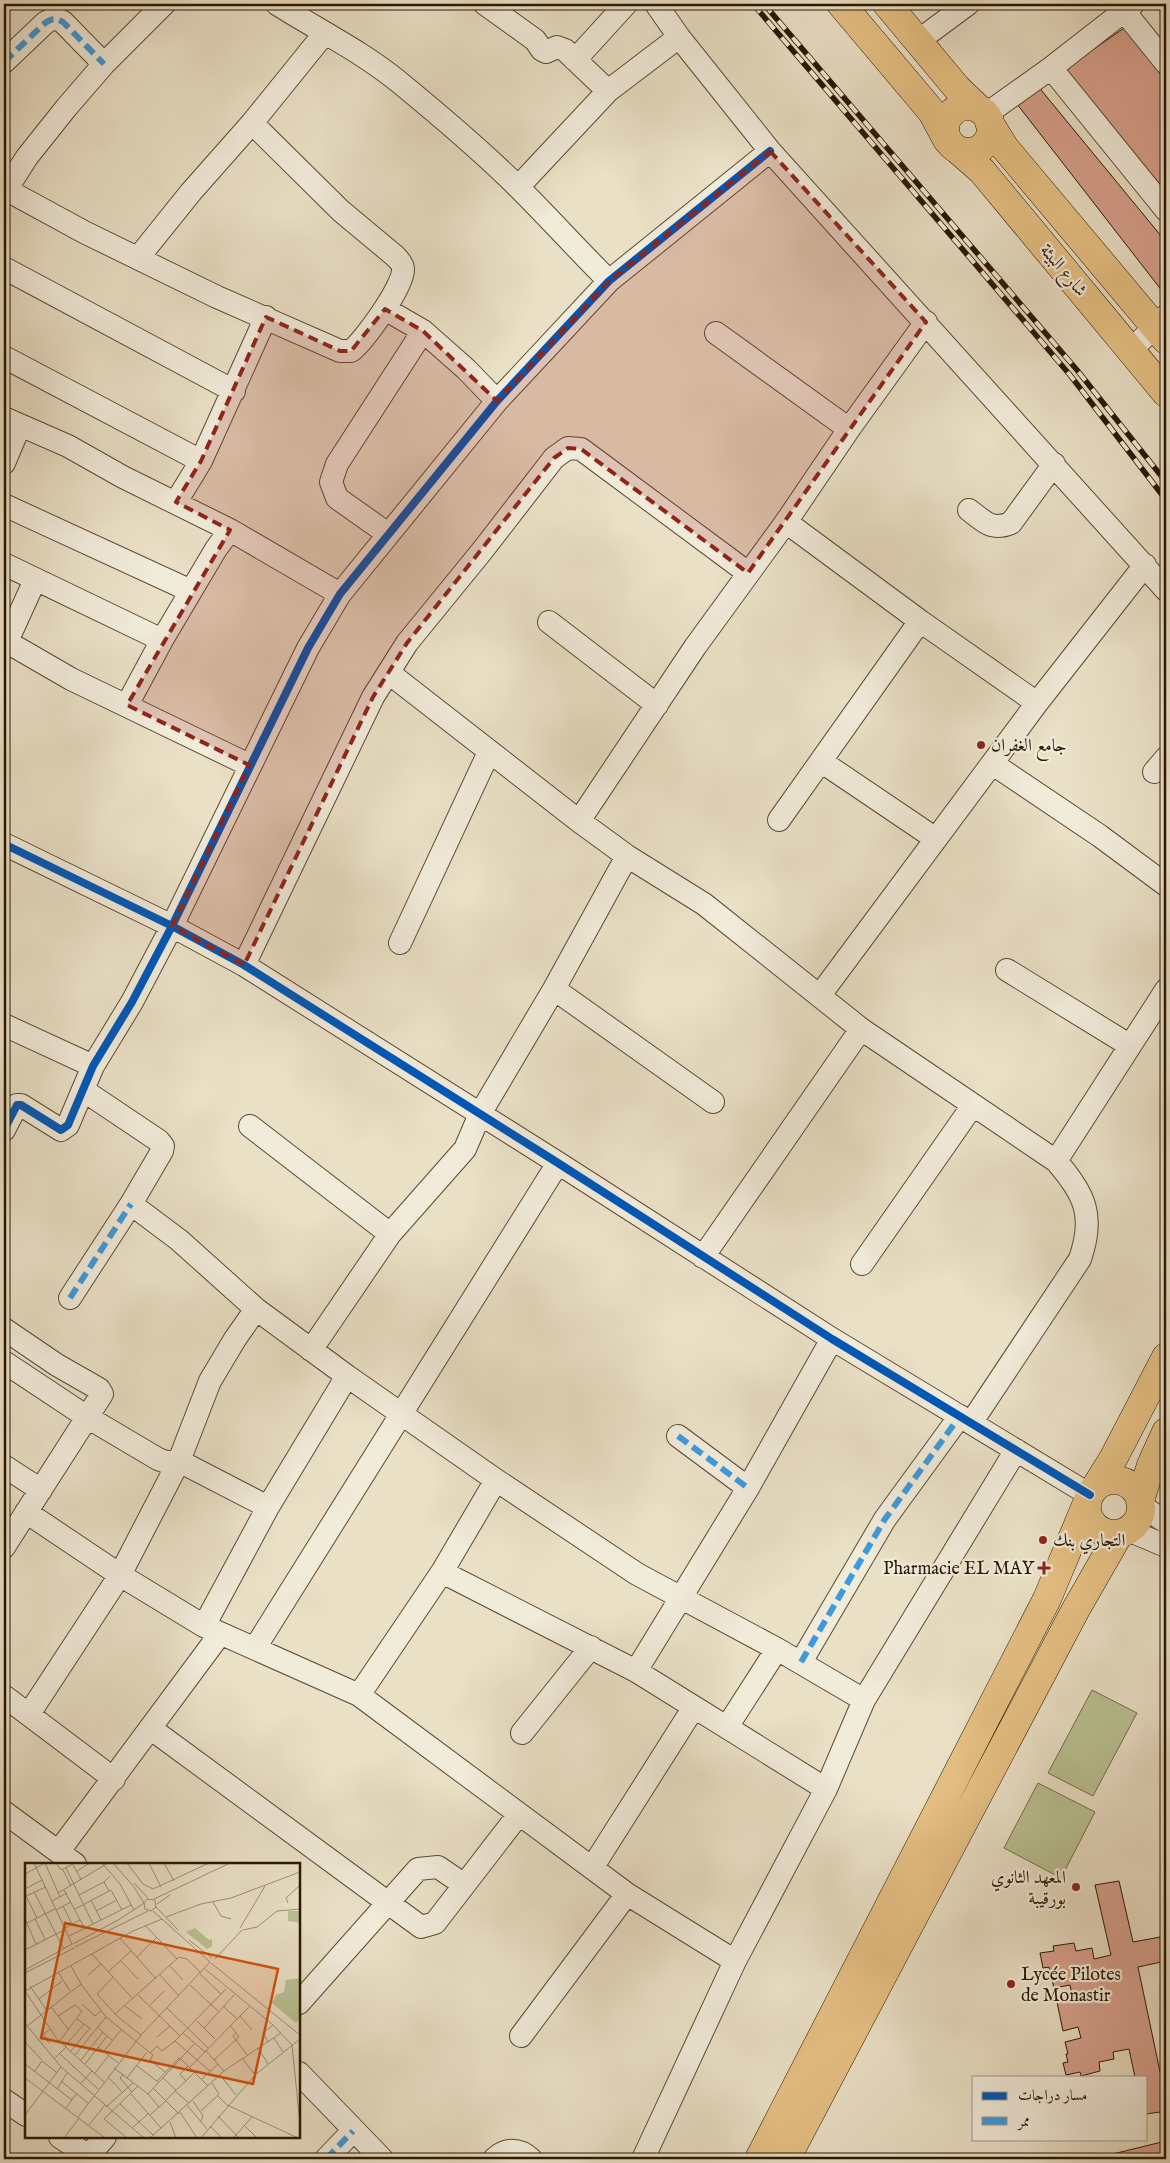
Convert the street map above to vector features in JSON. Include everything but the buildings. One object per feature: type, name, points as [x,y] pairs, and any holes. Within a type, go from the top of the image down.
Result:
[{"type":"main road","name":"شارع البيئة","points":[[841,4],[932,112],[953,145],[982,171],[1166,393]]},
{"type":"main road","name":"شارع البيئة","points":[[887,4],[957,88],[985,116],[1005,148],[1129,295],[1163,327]]},
{"type":"main road","points":[[966,106],[985,116],[991,129],[986,143],[973,152],[953,145],[945,126],[952,112],[966,106]]},
{"type":"main road","points":[[1103,316],[1129,295]]},
{"type":"main road","points":[[759,2159],[1048,1599],[1091,1495],[1113,1459],[1166,1357]]},
{"type":"main road","points":[[786,2159],[1076,1609],[1124,1532],[1139,1518],[1140,1502],[1163,1445]]},
{"type":"main road","points":[[1124,1532],[1110,1534],[1095,1526],[1090,1520],[1091,1495],[1101,1484],[1117,1480],[1132,1487],[1140,1502]]},
{"type":"street","points":[[164,4],[104,64],[27,157],[4,191],[216,297],[266,317],[340,351],[351,351],[360,344],[384,309],[401,276],[403,269],[401,262],[341,211],[252,123]]},
{"type":"street","points":[[278,4],[324,34],[350,46],[398,82],[518,188],[567,240],[609,280]]},
{"type":"street","points":[[485,4],[535,40],[542,50],[546,52],[557,47],[565,50],[608,91]]},
{"type":"street","points":[[575,60],[626,4]]},
{"type":"street","points":[[656,4],[770,151],[1166,590]]},
{"type":"street","points":[[918,41],[968,4]]},
{"type":"street","points":[[985,116],[1051,68],[1121,9],[1166,63]]},
{"type":"street","points":[[4,62],[44,23],[56,18],[63,22],[104,64]]},
{"type":"street","points":[[138,258],[324,34]]},
{"type":"street","points":[[518,188],[608,91],[679,36]]},
{"type":"street","points":[[1051,68],[1164,205]]},
{"type":"street","points":[[4,1130],[14,1108],[21,1105],[61,1130],[65,1129],[93,1066],[132,1002],[172,926],[249,765],[308,648],[340,594],[497,401],[609,280],[770,151]]},
{"type":"street","points":[[4,268],[234,391]]},
{"type":"street","points":[[384,309],[423,331],[466,369],[497,401]]},
{"type":"street","points":[[176,502],[201,461],[266,317]]},
{"type":"street","points":[[579,821],[695,647],[786,522],[849,429],[926,322]]},
{"type":"street","points":[[1131,350],[1163,327]]},
{"type":"street","points":[[388,534],[337,498],[331,482],[337,464],[423,331]]},
{"type":"street","points":[[716,333],[849,429]]},
{"type":"street","points":[[4,357],[201,461]]},
{"type":"street","points":[[4,463],[12,422],[68,446],[123,477],[230,530],[340,594]]},
{"type":"street","points":[[244,965],[373,697],[407,642],[482,551],[554,458],[568,448],[581,449],[748,573]]},
{"type":"street","points":[[969,510],[991,526],[1001,527],[1011,523],[1054,464]]},
{"type":"street","points":[[4,505],[192,592]]},
{"type":"street","points":[[786,522],[920,621],[1037,703]]},
{"type":"street","points":[[127,705],[162,640],[216,549],[230,530]]},
{"type":"street","points":[[4,564],[162,640]]},
{"type":"street","points":[[820,995],[1037,703],[1145,565]]},
{"type":"street","points":[[34,580],[6,645],[249,765]]},
{"type":"street","points":[[779,820],[822,762],[920,621]]},
{"type":"street","points":[[549,622],[657,705]]},
{"type":"street","points":[[389,673],[579,821],[627,856],[704,904],[861,1029],[1056,1161],[1075,1183],[1084,1203],[1088,1217],[1085,1244],[1080,1259],[966,1420],[885,1519],[801,1662]]},
{"type":"street","points":[[400,943],[489,752]]},
{"type":"street","points":[[822,762],[936,839]]},
{"type":"street","points":[[993,764],[1100,836],[1166,885]]},
{"type":"street","points":[[4,844],[172,926],[244,965],[832,1339],[1091,1495]]},
{"type":"street","points":[[311,1350],[390,1234],[465,1149],[480,1114],[554,990],[627,856]]},
{"type":"street","points":[[1007,970],[1130,1045]]},
{"type":"street","points":[[554,990],[713,1102]]},
{"type":"street","points":[[1056,1161],[1166,990]]},
{"type":"street","points":[[4,1025],[93,1066]]},
{"type":"street","points":[[703,1257],[861,1029]]},
{"type":"street","points":[[70,1298],[142,1188],[163,1146],[159,1141],[83,1090]]},
{"type":"street","points":[[862,1264],[974,1105]]},
{"type":"street","points":[[250,1126],[390,1234]]},
{"type":"street","points":[[255,1648],[558,1163]]},
{"type":"street","points":[[131,1204],[179,1240],[256,1309],[496,1480],[637,1574],[778,1649],[864,1700]]},
{"type":"street","points":[[29,1714],[120,1575],[180,1461],[210,1381],[235,1339],[256,1309]]},
{"type":"street","points":[[4,1329],[57,1365],[99,1388],[102,1394],[4,1547]]},
{"type":"street","points":[[636,1671],[680,1596],[748,1488],[832,1339]]},
{"type":"street","points":[[4,1362],[87,1417],[158,1459],[166,1462],[180,1461],[268,1506]]},
{"type":"street","points":[[6,1818],[67,1858],[114,1779],[150,1728],[212,1630],[268,1506],[348,1376]]},
{"type":"street","points":[[678,1436],[748,1488]]},
{"type":"street","points":[[643,2159],[735,1961],[826,1789],[864,1700],[1016,1450]]},
{"type":"street","points":[[4,1466],[41,1490]]},
{"type":"street","points":[[359,1695],[442,1572],[496,1480]]},
{"type":"street","points":[[1140,1502],[1166,1522]]},
{"type":"street","points":[[26,1512],[120,1575],[212,1630],[359,1695],[627,1894],[735,1961]]},
{"type":"street","points":[[1124,1532],[1166,1546]]},
{"type":"street","points":[[442,1572],[636,1671],[826,1789]]},
{"type":"street","points":[[522,1733],[591,1647]]},
{"type":"street","points":[[727,1726],[778,1649]]},
{"type":"street","points":[[4,1696],[114,1779]]},
{"type":"street","points":[[592,1868],[694,1707]]},
{"type":"street","points":[[150,1728],[421,1927],[435,1923],[463,1884],[520,1814]]},
{"type":"street","points":[[300,2002],[418,1869],[438,1867],[463,1884]]},
{"type":"street","points":[[521,2036],[627,1894]]},
{"type":"street","points":[[300,2074],[382,2159]]},
{"type":"street","points":[[4,2100],[25,2114]]},
{"type":"street","points":[[326,2159],[353,2131]]},
{"type":"street","points":[[62,2138],[91,2157],[104,2138]]},
{"type":"street","points":[[494,2159],[509,2150],[518,2152],[531,2159]]},
{"type":"highlighted area","points":[[770,151],[926,322],[748,573],[581,449],[568,448],[554,458],[407,643],[373,697],[244,965],[172,926],[249,765],[127,705],[230,530],[176,502],[201,461],[266,317],[340,351],[351,351],[385,309],[423,331],[497,401],[609,281]]},
{"type":"green space","points":[[1092,1690],[1137,1713],[1093,1796],[1048,1773]]},
{"type":"green space","points":[[1038,1783],[1095,1812],[1061,1878],[1004,1848]]},
{"type":"railway","points":[[753,4],[1070,375],[1166,500]]},
{"type":"railway","points":[[764,4],[1077,370],[1166,482]]},
{"type":"marked path","points":[[4,62],[45,23],[54,19],[63,22],[104,64]]},
{"type":"marked path","points":[[70,1298],[131,1204]]},
{"type":"marked path","points":[[801,1662],[885,1519],[960,1416]]},
{"type":"marked path","points":[[678,1436],[748,1488]]},
{"type":"marked path","points":[[326,2159],[353,2131]]},
{"type":"cycle path","points":[[4,1130],[17,1105],[21,1105],[61,1130],[68,1125],[93,1066],[132,1002],[172,926],[308,648],[340,594],[497,401],[609,281],[770,151]]},
{"type":"cycle path","points":[[4,844],[172,926],[244,965],[832,1339],[1090,1495]]},
{"type":"place","name":"جامع الغفران","points":[[981,745]]},
{"type":"place","name":"التجاري بنك","points":[[1043,1540]]},
{"type":"place","name":"Pharmacie EL MAY","points":[[1044,1568]]},
{"type":"place","name":"المعهد الثانوي بورقيبة","points":[[1076,1887]]},
{"type":"place","name":"Lycée Pilotes de Monastir","points":[[1011,1984]]}]
